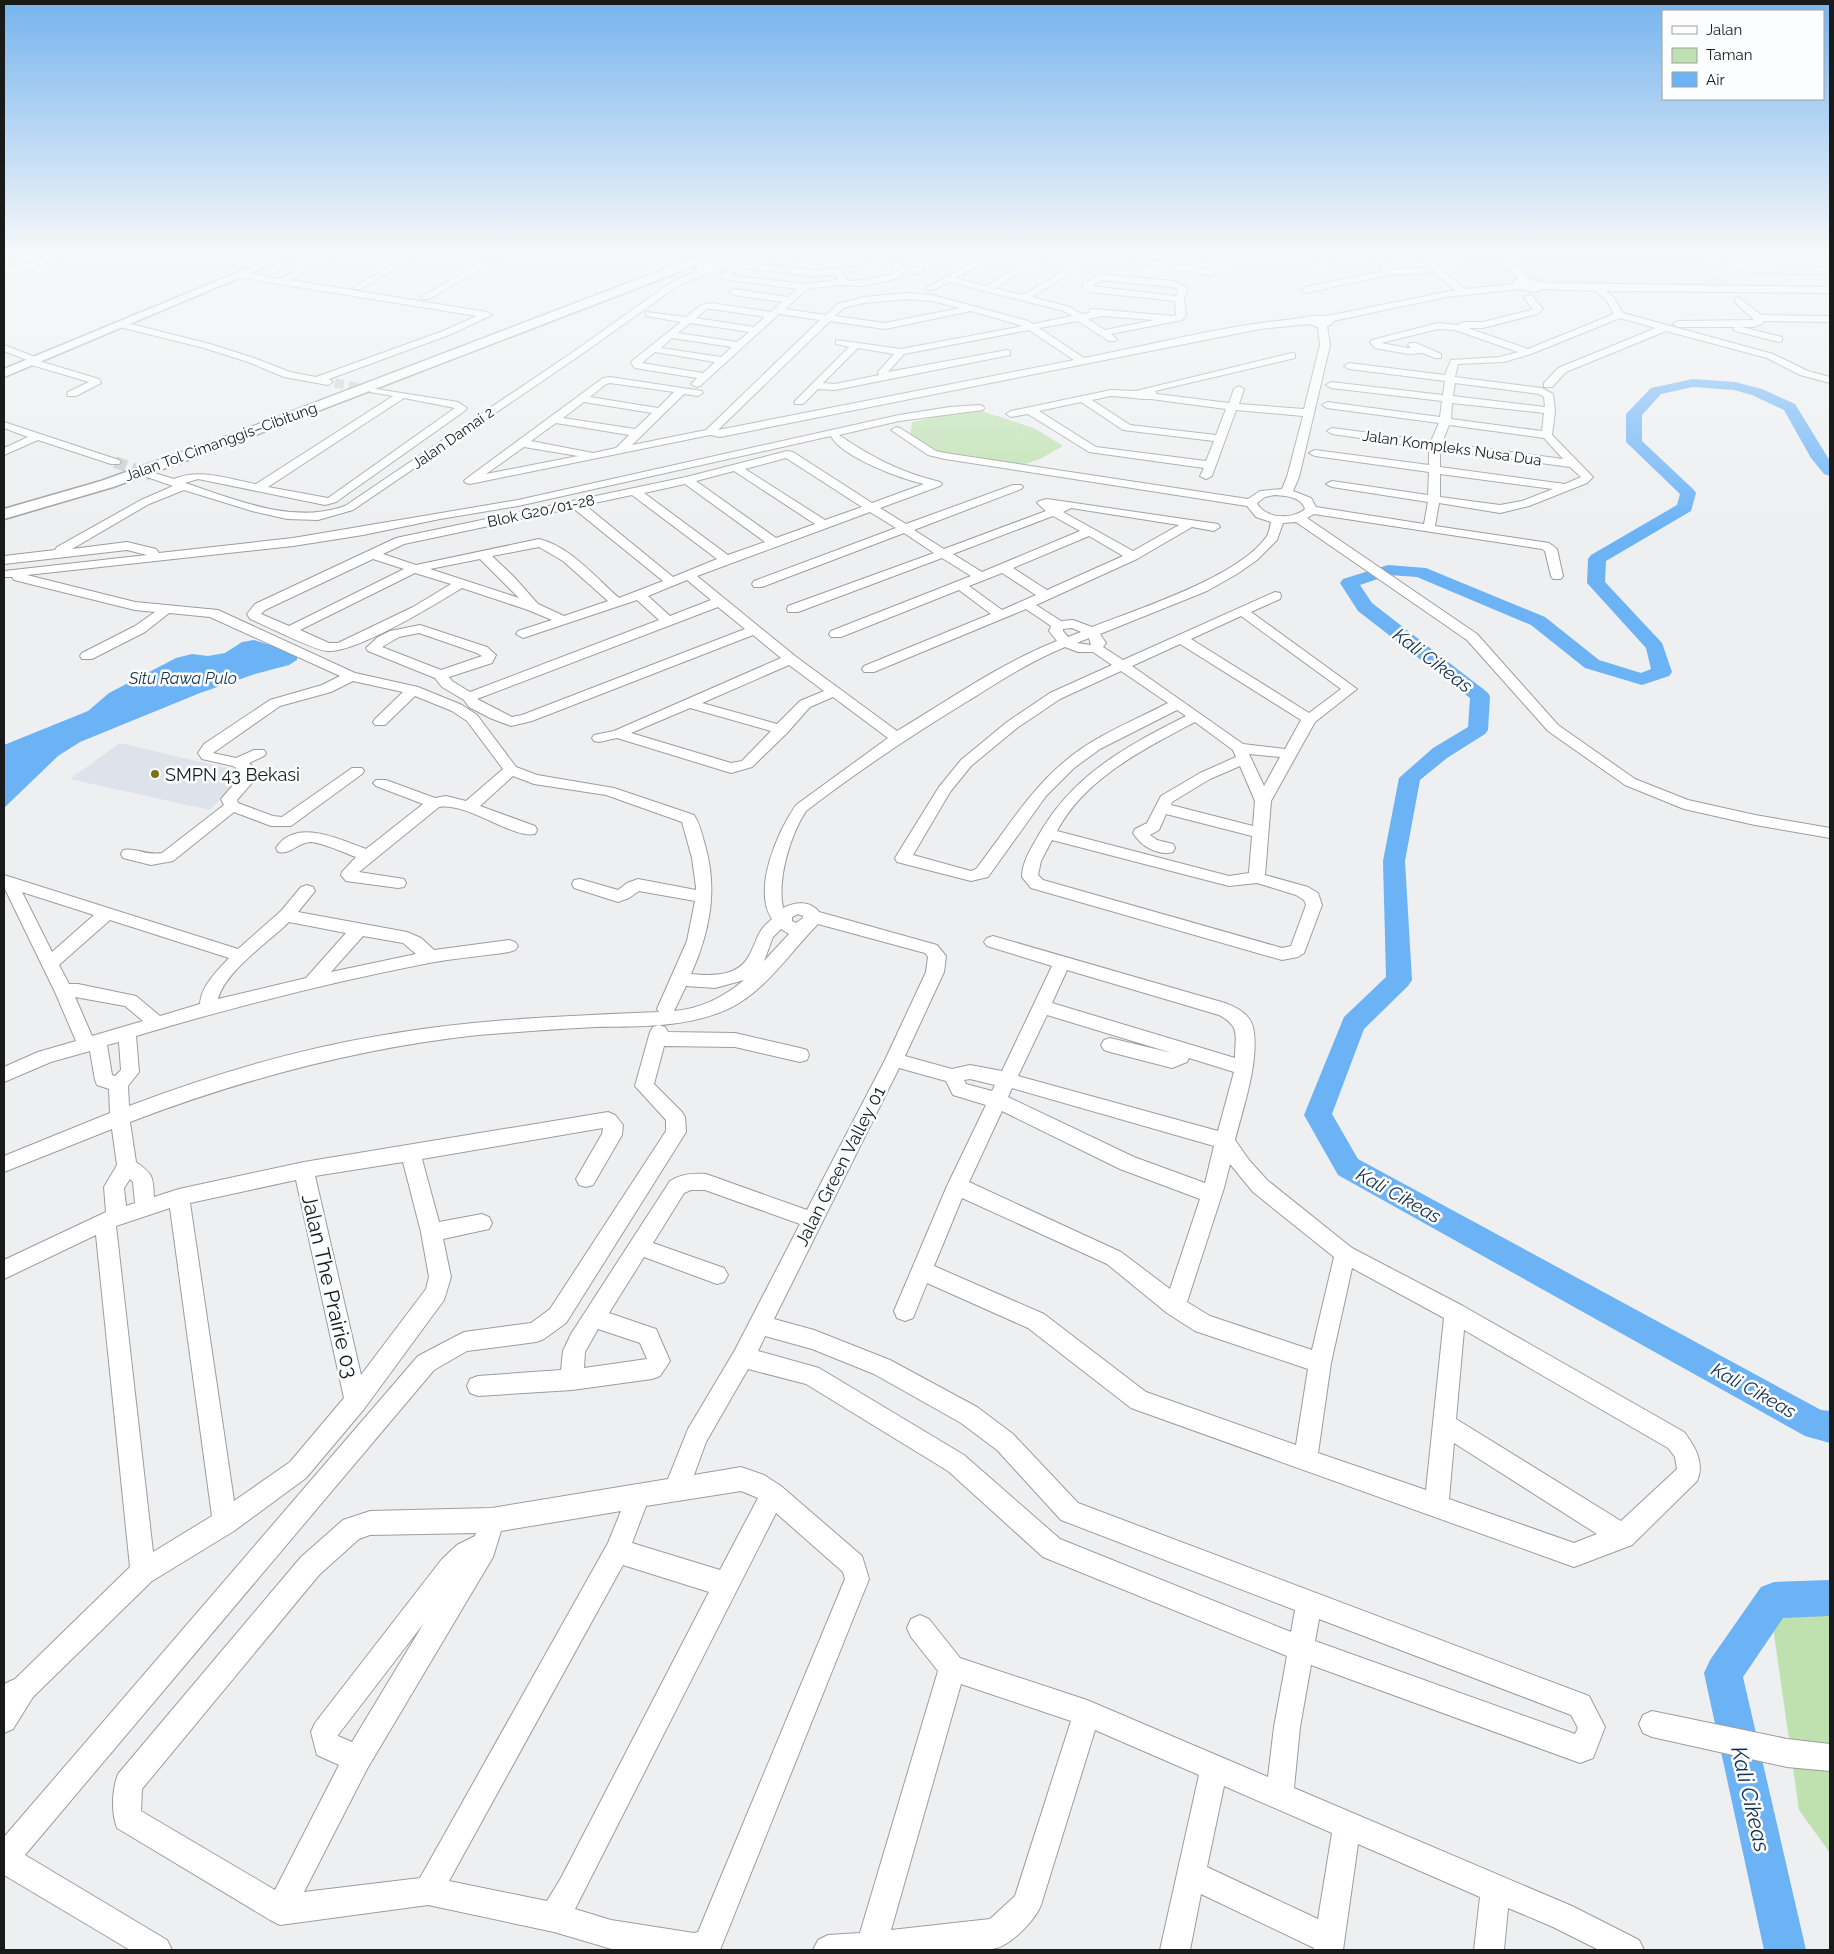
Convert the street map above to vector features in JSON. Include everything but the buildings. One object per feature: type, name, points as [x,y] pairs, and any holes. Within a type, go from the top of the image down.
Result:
[{"type":"highway","name":"Jalan Tol Cimanggis–Cibitung","points":[[4,503],[101,475],[224,433],[463,345]]},
{"type":"highway","name":"Jalan Tol Cimanggis–Cibitung","points":[[4,514],[107,484],[235,438],[470,345]]},
{"type":"main road","points":[[6,370],[71,345]]},
{"type":"street","points":[[204,345],[251,360],[288,375],[336,383]]},
{"type":"street","points":[[317,380],[413,345]]},
{"type":"street","name":"Jalan Damai 2","points":[[152,475],[274,514],[302,517],[338,512],[349,508],[588,345]]},
{"type":"street","points":[[656,345],[638,360],[636,364],[705,376]]},
{"type":"street","points":[[740,345],[705,376],[697,388],[682,390],[610,380],[603,381],[555,420],[470,481],[710,432],[720,434],[741,430],[1162,345]]},
{"type":"street","points":[[710,432],[800,345]]},
{"type":"street","points":[[800,402],[855,345]]},
{"type":"street","points":[[864,345],[901,352],[963,345]]},
{"type":"street","points":[[888,349],[945,345]]},
{"type":"street","points":[[816,386],[834,387],[885,377],[982,345]]},
{"type":"street","points":[[996,345],[1017,360]]},
{"type":"street","points":[[1058,345],[1082,361]]},
{"type":"street","points":[[1286,493],[1293,477],[1325,345]]},
{"type":"street","points":[[1377,345],[1408,351],[1423,350]]},
{"type":"street","points":[[1414,345],[1438,356]]},
{"type":"street","points":[[1508,345],[1528,352]]},
{"type":"street","points":[[1429,527],[1434,500],[1435,446],[1445,421],[1450,378],[1454,362],[1501,360],[1545,345]]},
{"type":"street","points":[[1548,385],[1562,370],[1623,345]]},
{"type":"street","points":[[1729,345],[1770,356],[1804,373],[1830,380]]},
{"type":"street","points":[[4,348],[33,361],[95,381],[96,383],[72,394]]},
{"type":"street","points":[[651,349],[723,360]]},
{"type":"street","points":[[885,377],[883,372],[901,352]]},
{"type":"street","points":[[1146,394],[1292,356]]},
{"type":"street","points":[[1349,366],[1542,391],[1549,396],[1548,435]]},
{"type":"street","points":[[1332,385],[1550,411]]},
{"type":"street","points":[[1206,477],[1239,389]]},
{"type":"street","points":[[51,555],[188,477],[198,476],[325,502],[332,500],[456,412],[461,406],[374,390]]},
{"type":"street","points":[[618,452],[682,390]]},
{"type":"street","points":[[1011,414],[1114,392],[1146,394],[1307,416]]},
{"type":"street","points":[[258,488],[402,395]]},
{"type":"street","points":[[582,399],[660,411]]},
{"type":"street","points":[[1083,399],[1127,428],[1220,439]]},
{"type":"street","points":[[1327,405],[1548,435],[1587,478],[1566,488],[1507,509],[1332,484]]},
{"type":"street","points":[[4,569],[298,546],[518,503],[899,418],[950,410],[979,408]]},
{"type":"street","points":[[1030,410],[1093,450],[1210,466]]},
{"type":"street","points":[[456,412],[483,417]]},
{"type":"street","points":[[555,420],[637,433]]},
{"type":"street","points":[[719,422],[730,424],[741,430]]},
{"type":"street","points":[[4,425],[115,462]]},
{"type":"street","points":[[896,430],[932,453],[1251,503],[1261,515],[1278,520],[1306,514],[1429,527],[1549,547],[1557,576]]},
{"type":"street","name":"Jalan Kompleks Nusa Dua","points":[[1332,431],[1573,464]]},
{"type":"street","points":[[4,452],[38,436]]},
{"type":"street","name":"Blok G20/01-28","points":[[290,630],[255,616],[254,612],[260,607],[394,543],[417,536],[687,480],[838,439],[878,464],[899,474],[936,484],[871,508]]},
{"type":"street","points":[[522,443],[599,456]]},
{"type":"street","points":[[786,454],[979,576]]},
{"type":"street","points":[[1315,454],[1566,488]]},
{"type":"street","points":[[735,467],[825,525]]},
{"type":"street","points":[[687,480],[774,543]]},
{"type":"street","points":[[758,584],[906,530],[1016,487]]},
{"type":"street","points":[[634,491],[726,560]]},
{"type":"street","points":[[1251,503],[1258,495],[1286,493],[1307,501],[1306,514]]},
{"type":"street","points":[[1133,556],[1054,512],[1043,503],[1069,504],[1214,527]]},
{"type":"street","points":[[576,504],[672,582]]},
{"type":"street","points":[[523,634],[639,595],[726,560],[871,508]]},
{"type":"street","points":[[793,609],[1054,512]]},
{"type":"street","points":[[1124,514],[1145,527]]},
{"type":"street","points":[[1306,514],[1472,637],[1553,728],[1630,782],[1684,804],[1755,820],[1830,833]]},
{"type":"street","points":[[298,546],[307,536],[302,517]]},
{"type":"street","points":[[783,923],[772,899],[775,878],[780,852],[790,827],[802,808],[844,774],[897,738],[1005,672],[1040,653],[1203,588],[1233,571],[1253,557],[1273,537],[1278,520]]},
{"type":"street","points":[[869,669],[1027,604],[1133,556],[1191,523]]},
{"type":"street","points":[[836,634],[979,576],[1004,568],[1089,532]]},
{"type":"street","points":[[290,630],[414,569],[544,543],[559,553],[616,602]]},
{"type":"street","points":[[4,569],[51,555],[126,546],[152,552],[154,556]]},
{"type":"street","points":[[371,554],[533,607],[563,620]]},
{"type":"street","points":[[482,554],[510,580],[533,607]]},
{"type":"street","points":[[1004,568],[1044,595]]},
{"type":"street","points":[[4,569],[113,602],[165,610],[198,611],[213,614],[351,676],[413,690],[457,708],[472,718],[511,770],[534,779],[609,791],[688,819],[699,847],[704,897],[697,937],[666,1009]]},
{"type":"street","points":[[688,576],[790,659],[897,738]]},
{"type":"street","points":[[290,630],[327,647],[340,647],[418,610],[460,584]]},
{"type":"street","points":[[960,585],[999,614]]},
{"type":"street","points":[[639,595],[668,620]]},
{"type":"street","points":[[1177,704],[1095,746],[1069,765],[1041,793],[982,873],[971,876],[903,858],[944,790],[966,763],[1031,711],[1055,696],[1122,668],[1275,596]]},
{"type":"street","points":[[469,697],[721,601]]},
{"type":"street","points":[[1027,604],[1058,625],[1081,626],[1099,640],[1096,648]]},
{"type":"street","points":[[87,656],[140,628],[165,610]]},
{"type":"street","points":[[1244,612],[1350,689],[1309,720],[1263,801],[1259,833],[1257,878]]},
{"type":"street","points":[[1058,625],[1056,631],[1066,642],[1085,649],[1096,648],[1122,668],[1196,716],[1242,754],[1263,801]]},
{"type":"street","points":[[440,675],[487,660],[489,655],[482,650],[420,629],[410,629],[380,640],[373,648],[440,675],[447,684],[469,697],[474,704],[511,722],[527,718],[754,630]]},
{"type":"street","points":[[1183,640],[1309,720]]},
{"type":"street","points":[[599,738],[618,734],[790,659]]},
{"type":"street","points":[[351,676],[326,689],[313,690],[275,703],[209,747],[205,753],[207,756],[238,763],[248,769],[249,777],[229,799],[232,806],[271,821],[285,822],[358,772]]},
{"type":"street","points":[[380,722],[413,690]]},
{"type":"street","points":[[618,734],[731,768],[747,764],[782,730],[805,704],[835,691]]},
{"type":"street","points":[[688,703],[782,730]]},
{"type":"street","points":[[1046,833],[1229,881],[1257,878],[1302,891],[1312,897],[1314,905],[1298,949],[1295,952],[1282,954],[1037,884],[1030,879],[1029,873],[1046,833],[1054,819],[1068,804],[1108,765],[1135,747],[1196,716]]},
{"type":"street","points":[[238,763],[259,753]]},
{"type":"street","points":[[1167,848],[1150,843],[1143,838],[1141,832],[1153,826],[1166,799],[1242,754],[1290,754]]},
{"type":"street","points":[[469,807],[511,770]]},
{"type":"street","points":[[381,782],[434,803]]},
{"type":"street","points":[[398,883],[349,875],[368,855],[434,803],[446,801],[469,807],[529,830]]},
{"type":"street","points":[[129,854],[151,860],[167,857],[232,806]]},
{"type":"street","points":[[1162,808],[1259,833]]},
{"type":"street","points":[[284,848],[302,837],[313,837],[368,855]]},
{"type":"street","points":[[775,878],[784,897],[805,917]]},
{"type":"street","points":[[6,881],[241,956]]},
{"type":"street","points":[[6,881],[92,1042],[104,1080],[118,1084]]},
{"type":"street","points":[[580,884],[618,896],[624,895],[633,886],[638,886],[704,897]]},
{"type":"street","points":[[209,1008],[208,1002],[213,988],[241,956],[286,916],[307,890]]},
{"type":"street","points":[[770,965],[786,911],[805,917]]},
{"type":"street","points":[[49,964],[107,913]]},
{"type":"street","points":[[286,916],[412,940],[430,957]]},
{"type":"street","points":[[4,1164],[120,1116],[260,1070],[308,1057],[383,1042],[508,1026],[683,1017],[726,1002],[770,965],[789,946],[805,917]]},
{"type":"street","name":"Jalan Green Valley 01","points":[[676,1491],[696,1437],[760,1325],[894,1060],[935,972],[937,961],[935,952],[920,945],[805,917]]},
{"type":"street","points":[[680,979],[725,982],[740,976],[759,956],[760,944],[767,931],[783,923]]},
{"type":"street","points":[[312,983],[358,930]]},
{"type":"street","points":[[994,942],[1225,1010],[1238,1017],[1244,1026],[1244,1068],[1211,1194],[1175,1306]]},
{"type":"street","points":[[4,1076],[45,1057],[209,1008],[430,957],[509,946]]},
{"type":"street","points":[[905,1311],[957,1186],[996,1100],[1008,1080],[1043,1007],[1063,961]]},
{"type":"street","points":[[64,990],[78,990],[130,1001],[157,1023]]},
{"type":"street","points":[[1043,1007],[1244,1068]]},
{"type":"street","points":[[128,1032],[130,1072],[118,1084],[120,1116],[127,1166],[114,1187],[111,1219],[143,1572]]},
{"type":"street","points":[[157,1950],[4,1858],[426,1363],[464,1342],[536,1332],[558,1316],[676,1132],[675,1117],[644,1086],[658,1035],[735,1040],[800,1055]]},
{"type":"street","points":[[1110,1045],[1172,1061],[1180,1057],[1183,1050]]},
{"type":"street","points":[[894,1060],[952,1076],[970,1072],[1008,1080],[1225,1141],[1242,1166],[1260,1186],[1345,1254],[1455,1313],[1676,1440],[1686,1453],[1689,1473],[1623,1536],[1574,1555],[1139,1400],[1036,1321],[922,1272]]},
{"type":"street","points":[[952,1076],[960,1090],[996,1100],[1127,1163],[1211,1194]]},
{"type":"street","points":[[4,1270],[111,1219],[179,1197],[304,1170],[608,1120],[613,1125],[612,1135],[586,1179]]},
{"type":"street","points":[[4,1720],[14,1692],[143,1572],[225,1522],[298,1470],[356,1401],[436,1293],[440,1277],[431,1232],[410,1152]]},
{"type":"street","points":[[127,1166],[143,1178],[145,1208]]},
{"type":"street","name":"Jalan The Prairie 03","points":[[304,1170],[356,1401]]},
{"type":"street","points":[[572,1380],[574,1351],[677,1187],[684,1182],[694,1180],[706,1182],[812,1220]]},
{"type":"street","points":[[957,1186],[1114,1258],[1175,1306],[1203,1324],[1320,1363]]},
{"type":"street","points":[[179,1197],[225,1522]]},
{"type":"street","points":[[431,1232],[482,1223]]},
{"type":"street","points":[[640,1246],[717,1276]]},
{"type":"street","points":[[1306,1458],[1320,1363],[1345,1254]]},
{"type":"street","points":[[1436,1507],[1446,1425],[1455,1313]]},
{"type":"street","points":[[478,1386],[572,1380],[652,1368],[659,1361],[648,1336],[593,1318]]},
{"type":"street","points":[[743,1357],[811,1375],[850,1397],[956,1463],[1052,1548],[1300,1648],[1580,1749],[1583,1748],[1592,1727],[1580,1705],[1070,1512],[1005,1442],[969,1415],[882,1367],[814,1340],[760,1325]]},
{"type":"street","points":[[1446,1425],[1623,1536]]},
{"type":"street","points":[[741,1479],[756,1483],[773,1494],[853,1565],[857,1579],[708,1944],[694,1948],[611,1936],[554,1917],[428,1891],[280,1910],[127,1818],[128,1784],[310,1566],[352,1529],[370,1523],[492,1520],[741,1479]]},
{"type":"street","points":[[554,1917],[576,1879],[773,1494]]},
{"type":"street","points":[[428,1891],[616,1551],[638,1497]]},
{"type":"street","points":[[280,1910],[356,1758],[484,1548],[492,1520]]},
{"type":"street","points":[[356,1758],[327,1745],[324,1732],[451,1568],[470,1549],[476,1547],[484,1548]]},
{"type":"street","points":[[616,1551],[727,1585]]},
{"type":"street","points":[[1279,1796],[1287,1727],[1309,1603]]},
{"type":"street","points":[[920,1628],[952,1668],[1087,1713],[1347,1826],[1562,1916],[1629,1950]]},
{"type":"street","points":[[871,1947],[952,1668]]},
{"type":"street","points":[[828,1950],[997,1933],[1027,1906],[1087,1713]]},
{"type":"street","points":[[1652,1724],[1787,1753],[1830,1758]]},
{"type":"street","points":[[1175,1950],[1214,1768]]},
{"type":"street","points":[[1192,1875],[1329,1945],[1347,1826]]},
{"type":"street","points":[[1489,1950],[1495,1889]]},
{"type":"shaded area","name":"SMPN 43 Bekasi","points":[[120,743],[231,769],[237,781],[210,810],[70,779]]},
{"type":"green space","points":[[975,409],[1034,428],[1063,446],[1040,459],[1022,465],[946,457],[910,437],[912,422]]},
{"type":"green space","points":[[1830,1612],[1830,1853],[1799,1810],[1771,1613]]},
{"type":"water","name":"Situ Rawa Pulo","points":[[254,640],[292,652],[297,657],[297,660],[289,665],[255,674],[200,693],[80,742],[58,756],[4,808],[4,745],[88,711],[109,693],[176,658],[192,654],[208,656],[225,653],[242,642]]},
{"type":"waterway","name":"Kali Cikeas","points":[[1830,471],[1817,455],[1790,407],[1757,392],[1735,386],[1693,383],[1656,391],[1634,414],[1634,442],[1688,493],[1685,507],[1597,559],[1596,583],[1655,647],[1662,672],[1642,679],[1592,664],[1538,621],[1420,572],[1388,570],[1349,583],[1365,607],[1480,696],[1478,730],[1440,753],[1410,778],[1394,861],[1399,980],[1353,1024],[1318,1115],[1348,1167],[1817,1425],[1830,1427]]},
{"type":"waterway","name":"Kali Cikeas","points":[[1785,1950],[1723,1673],[1774,1600],[1830,1598]]},
{"type":"tunnel","points":[[335,383],[374,390]]},
{"type":"tunnel","points":[[115,462],[151,475]]},
{"type":"place","name":"SMPN 43 Bekasi","points":[[155,774]]}]
